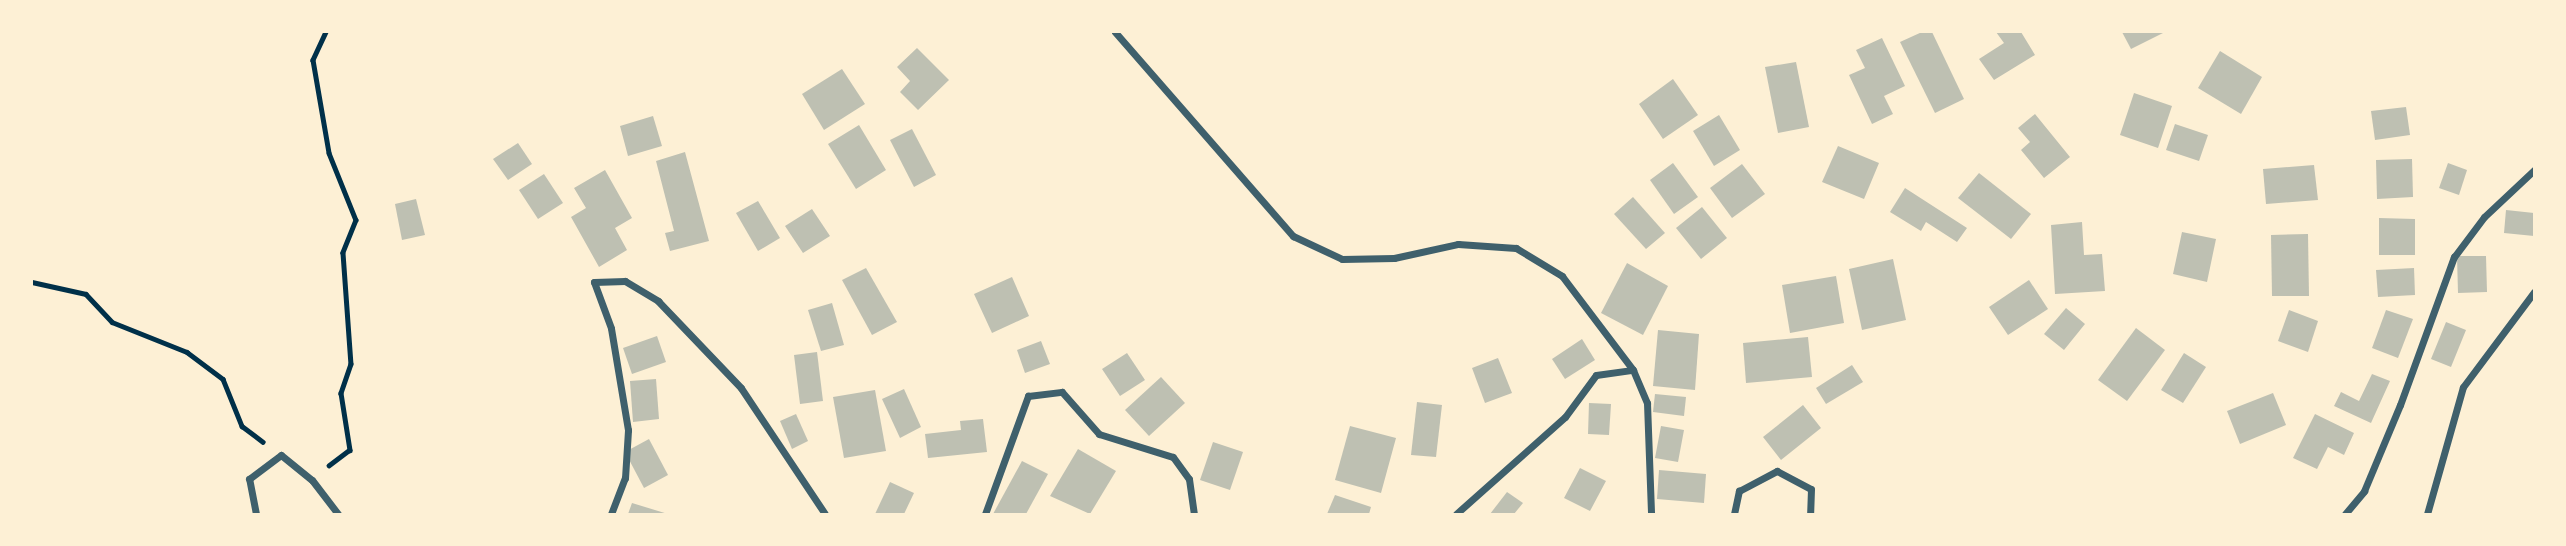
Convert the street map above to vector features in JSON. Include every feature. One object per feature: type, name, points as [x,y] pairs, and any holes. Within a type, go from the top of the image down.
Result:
[{"type":"street","points":[[1115,32],[1293,236],[1342,259],[1394,258],[1458,244],[1516,248],[1562,276],[1633,370],[1647,403],[1651,514]]},
{"type":"street","points":[[2345,514],[2364,491],[2395,417],[2454,257],[2483,218],[2535,170]]},
{"type":"street","points":[[611,514],[625,478],[628,430],[611,328],[594,282],[625,281],[658,301],[741,388],[825,514]]},
{"type":"street","points":[[2427,514],[2463,387],[2535,292]]},
{"type":"street","points":[[1456,514],[1565,418],[1595,375],[1633,370]]},
{"type":"street","points":[[985,514],[1028,396],[1062,392],[1099,434],[1173,457],[1189,479],[1194,514]]},
{"type":"street","points":[[257,514],[249,479],[281,455],[312,480],[338,514]]},
{"type":"street","points":[[1734,514],[1738,491],[1777,471],[1811,489],[1810,514]]},
{"type":"path","points":[[312,480],[350,450],[341,393],[351,364],[343,253],[356,220],[329,153],[313,60],[326,32]]},
{"type":"path","points":[[32,282],[86,295],[112,322],[187,352],[222,379],[242,426],[281,455]]},
{"type":"building","points":[[1922,32],[1932,32],[1964,99],[1935,113],[1900,42]]},
{"type":"building","points":[[1996,32],[2021,32],[2035,55],[1994,80],[1979,59],[2004,43]]},
{"type":"building","points":[[2122,32],[2165,32],[2131,49]]},
{"type":"building","points":[[1882,38],[1905,86],[1884,96],[1893,114],[1872,124],[1849,75],[1865,68],[1856,50]]},
{"type":"building","points":[[917,48],[949,80],[918,110],[900,92],[910,81],[897,67]]},
{"type":"building","points":[[2220,51],[2262,77],[2241,114],[2198,88]]},
{"type":"building","points":[[1796,62],[1809,127],[1778,133],[1765,67]]},
{"type":"building","points":[[842,69],[865,104],[824,130],[802,94]]},
{"type":"building","points":[[1673,79],[1698,115],[1663,139],[1639,104]]},
{"type":"building","points":[[2134,93],[2172,106],[2158,148],[2120,135]]},
{"type":"building","points":[[2406,107],[2410,135],[2375,140],[2371,111]]},
{"type":"building","points":[[2035,114],[2070,157],[2044,178],[2021,150],[2030,142],[2018,128]]},
{"type":"building","points":[[1719,115],[1740,150],[1714,166],[1693,131]]},
{"type":"building","points":[[653,116],[662,146],[628,156],[620,126]]},
{"type":"building","points":[[2175,124],[2208,135],[2199,161],[2166,150]]},
{"type":"building","points":[[859,125],[886,170],[856,189],[828,144]]},
{"type":"building","points":[[912,129],[936,175],[914,187],[890,140]]},
{"type":"building","points":[[518,143],[532,164],[508,180],[493,159]]},
{"type":"building","points":[[1838,146],[1879,163],[1864,199],[1822,182]]},
{"type":"building","points":[[685,152],[709,241],[670,251],[665,233],[674,231],[656,161]]},
{"type":"building","points":[[2412,159],[2413,197],[2377,199],[2376,160]]},
{"type":"building","points":[[1673,163],[1698,197],[1674,214],[1650,180]]},
{"type":"building","points":[[2448,163],[2467,170],[2459,195],[2439,188]]},
{"type":"building","points":[[1742,164],[1765,194],[1732,218],[1710,188]]},
{"type":"building","points":[[2314,165],[2318,200],[2266,204],[2263,169]]},
{"type":"building","points":[[605,170],[632,218],[615,228],[627,250],[599,267],[571,217],[586,208],[574,188]]},
{"type":"building","points":[[1979,173],[2031,214],[2011,239],[1958,198]]},
{"type":"building","points":[[544,174],[563,203],[538,219],[519,190]]},
{"type":"building","points":[[1905,188],[1967,228],[1957,242],[1926,222],[1921,231],[1890,212]]},
{"type":"building","points":[[1633,197],[1665,233],[1646,249],[1614,214]]},
{"type":"building","points":[[416,199],[425,235],[402,240],[395,204]]},
{"type":"building","points":[[758,201],[780,238],[758,251],[736,213]]},
{"type":"building","points":[[1702,207],[1727,238],[1701,259],[1676,228]]},
{"type":"building","points":[[812,209],[830,236],[803,253],[785,226]]},
{"type":"building","points":[[2506,210],[2534,213],[2534,236],[2504,233]]},
{"type":"building","points":[[2379,218],[2415,219],[2415,255],[2379,255]]},
{"type":"building","points":[[2082,222],[2084,255],[2102,254],[2105,291],[2055,294],[2051,225]]},
{"type":"building","points":[[2182,232],[2216,239],[2207,282],[2173,274]]},
{"type":"building","points":[[2308,234],[2309,296],[2272,296],[2271,235]]},
{"type":"building","points":[[2457,256],[2486,256],[2487,292],[2458,293]]},
{"type":"building","points":[[1893,259],[1906,320],[1862,330],[1849,269]]},
{"type":"building","points":[[1627,263],[1668,286],[1643,335],[1601,313]]},
{"type":"building","points":[[866,268],[897,322],[872,335],[842,280]]},
{"type":"building","points":[[2414,268],[2415,295],[2378,297],[2376,270]]},
{"type":"building","points":[[1836,276],[1844,323],[1790,333],[1782,285]]},
{"type":"building","points":[[1012,277],[1029,316],[992,333],[974,294]]},
{"type":"building","points":[[2029,280],[2048,309],[2008,335],[1989,307]]},
{"type":"building","points":[[832,303],[844,345],[821,351],[808,310]]},
{"type":"building","points":[[2066,308],[2085,324],[2064,350],[2044,334]]},
{"type":"building","points":[[2289,310],[2318,321],[2308,352],[2278,341]]},
{"type":"building","points":[[2386,310],[2413,319],[2398,358],[2372,348]]},
{"type":"building","points":[[2446,322],[2466,330],[2451,367],[2431,359]]},
{"type":"building","points":[[2136,328],[2165,350],[2127,401],[2098,380]]},
{"type":"building","points":[[1658,330],[1699,334],[1695,390],[1653,386]]},
{"type":"building","points":[[657,336],[666,362],[632,374],[623,348]]},
{"type":"building","points":[[1808,337],[1812,377],[1746,383],[1743,343]]},
{"type":"building","points":[[1582,339],[1595,360],[1565,379],[1552,359]]},
{"type":"building","points":[[1041,341],[1050,364],[1025,373],[1017,350]]},
{"type":"building","points":[[817,352],[823,401],[800,404],[794,355]]},
{"type":"building","points":[[1127,353],[1145,380],[1120,396],[1102,369]]},
{"type":"building","points":[[2184,353],[2206,367],[2183,403],[2161,390]]},
{"type":"building","points":[[1498,358],[1512,393],[1485,403],[1472,368]]},
{"type":"building","points":[[1852,365],[1863,382],[1826,404],[1816,388]]},
{"type":"building","points":[[2372,374],[2390,381],[2371,423],[2334,406],[2341,392],[2359,401]]},
{"type":"building","points":[[1161,377],[1185,403],[1149,436],[1125,410]]},
{"type":"building","points":[[656,379],[659,419],[633,422],[630,381]]},
{"type":"building","points":[[904,389],[921,427],[900,438],[882,399]]},
{"type":"building","points":[[875,390],[886,451],[844,458],[833,397]]},
{"type":"building","points":[[2273,393],[2286,425],[2240,444],[2227,411]]},
{"type":"building","points":[[1655,394],[1686,397],[1684,416],[1653,412]]},
{"type":"building","points":[[1417,402],[1442,405],[1436,457],[1411,455]]},
{"type":"building","points":[[1589,403],[1611,404],[1609,435],[1588,434]]},
{"type":"building","points":[[1803,405],[1821,428],[1781,460],[1763,437]]},
{"type":"building","points":[[796,414],[808,441],[792,449],[780,421]]},
{"type":"building","points":[[2315,414],[2354,433],[2344,455],[2328,447],[2317,469],[2293,458]]},
{"type":"building","points":[[983,419],[987,452],[928,458],[925,434],[961,430],[960,421]]},
{"type":"building","points":[[1350,426],[1396,438],[1381,493],[1335,480]]},
{"type":"building","points":[[1661,426],[1684,430],[1678,462],[1655,458]]},
{"type":"building","points":[[649,439],[668,475],[644,488],[625,452]]},
{"type":"building","points":[[1213,442],[1243,452],[1230,490],[1200,480]]},
{"type":"building","points":[[1078,449],[1116,471],[1090,514],[1050,496]]},
{"type":"building","points":[[1022,461],[1048,474],[1026,514],[993,514]]},
{"type":"building","points":[[1580,468],[1606,481],[1590,511],[1564,498]]},
{"type":"building","points":[[1659,470],[1706,474],[1704,503],[1657,499]]},
{"type":"building","points":[[890,482],[914,493],[904,514],[875,514]]},
{"type":"building","points":[[1507,492],[1523,503],[1514,514],[1490,514]]},
{"type":"building","points":[[1335,495],[1371,507],[1369,514],[1327,514]]},
{"type":"building","points":[[632,503],[668,514],[628,514]]}]
